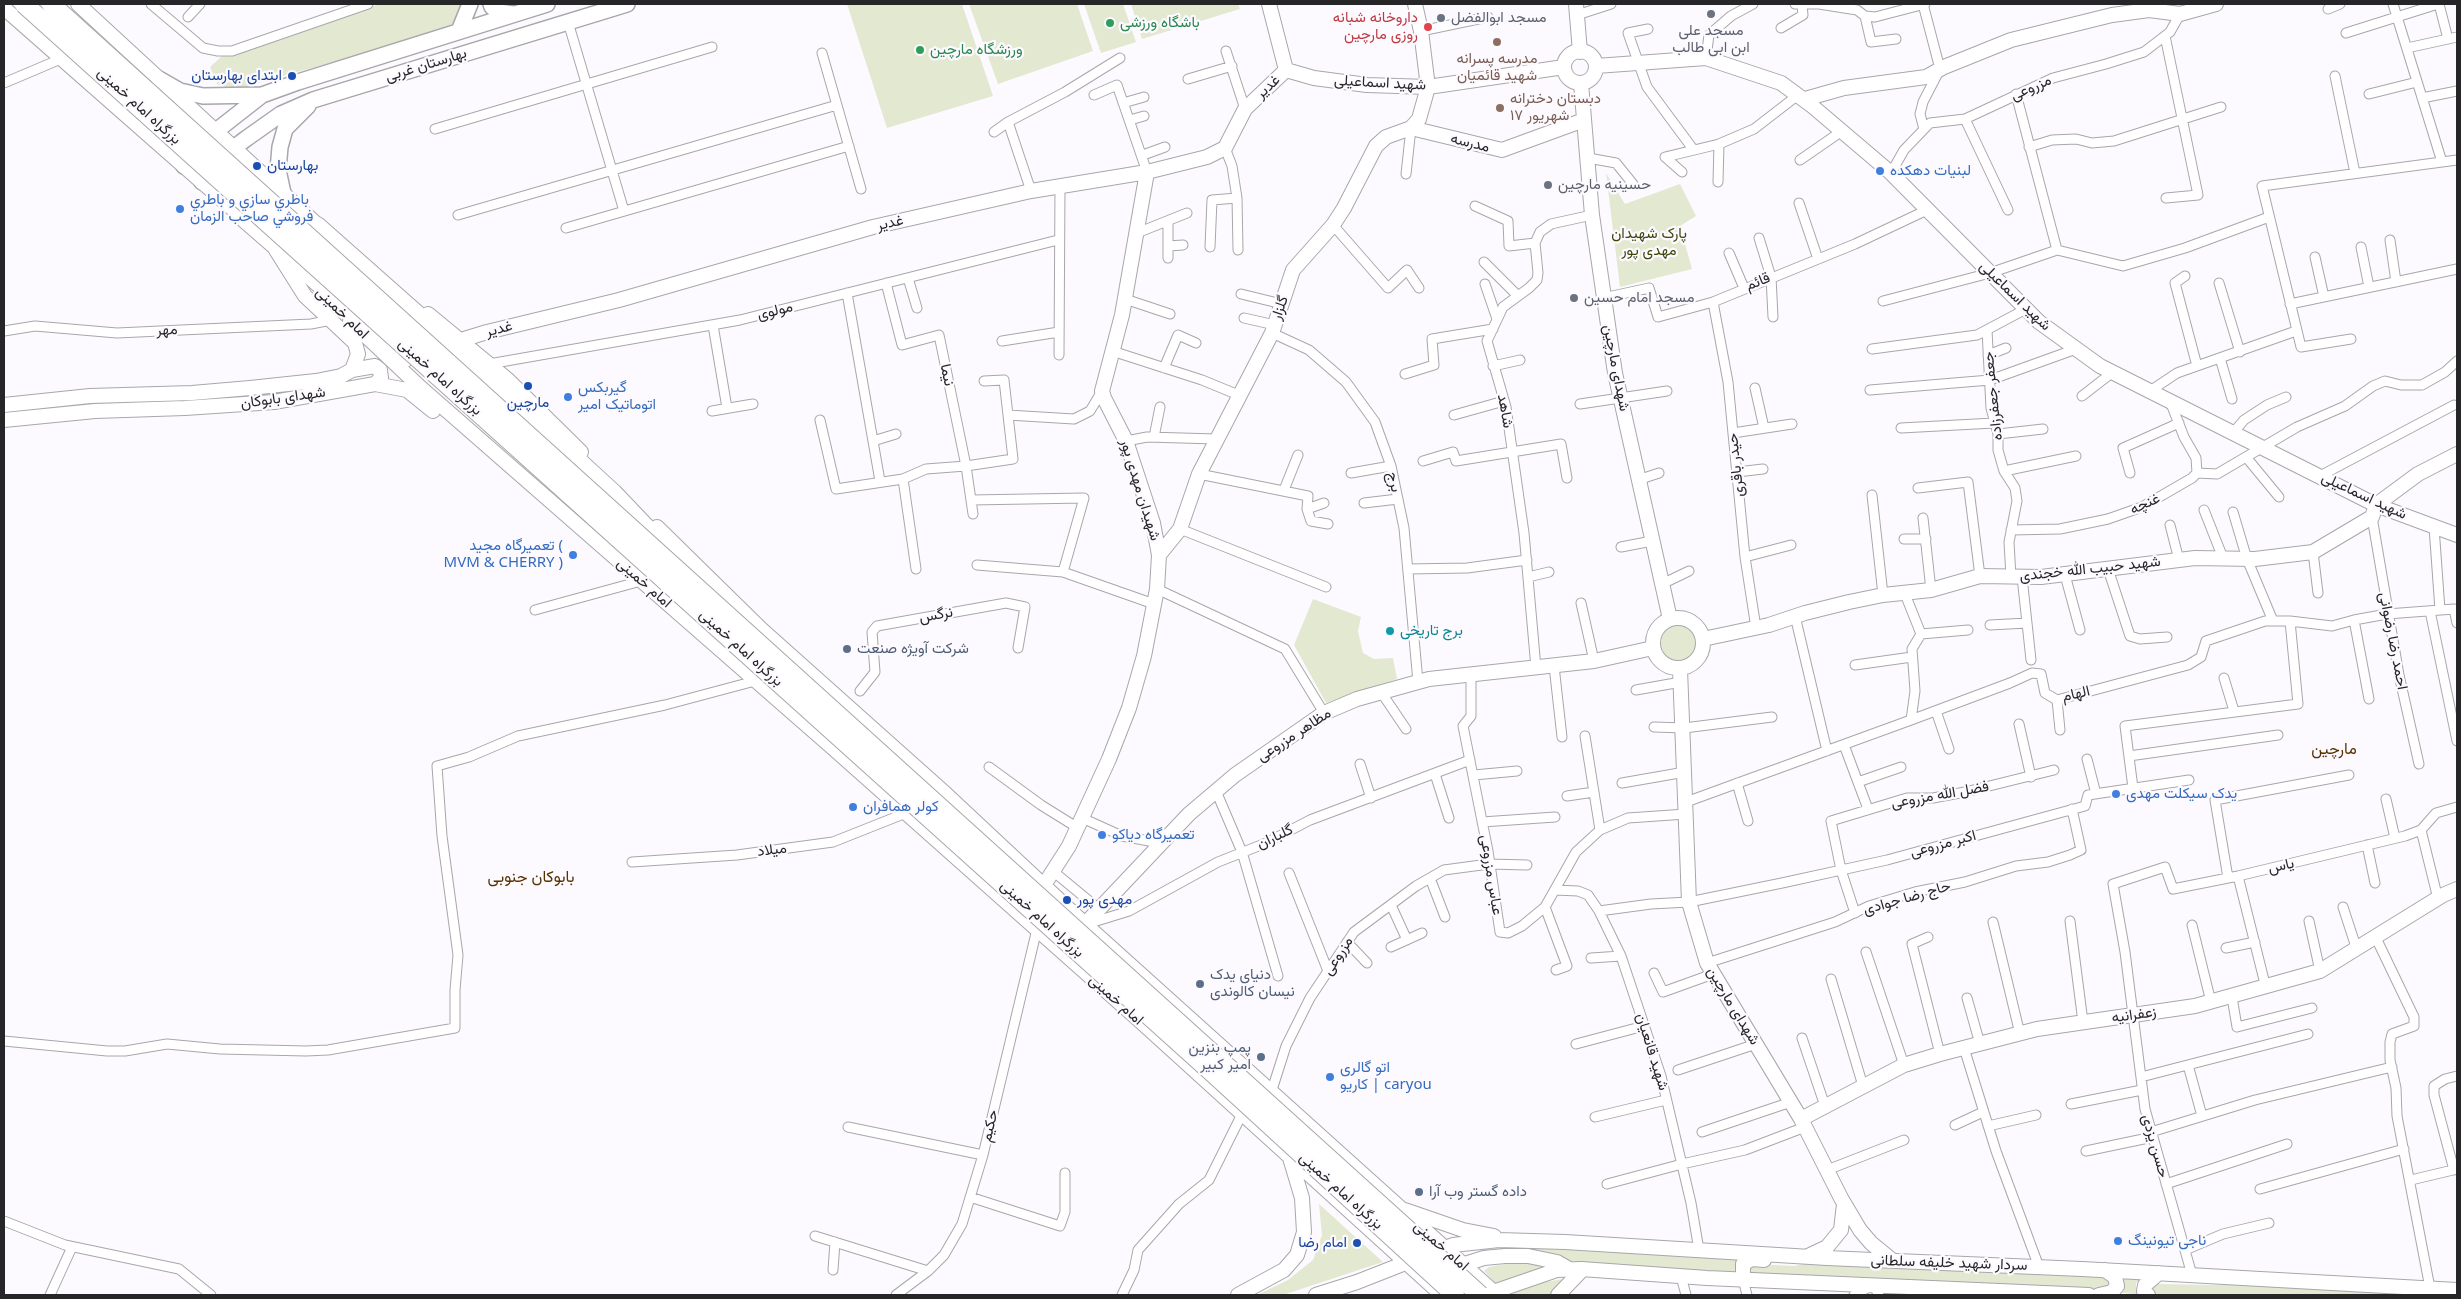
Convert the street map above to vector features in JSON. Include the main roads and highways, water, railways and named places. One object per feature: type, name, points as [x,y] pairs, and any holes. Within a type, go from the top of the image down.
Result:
[{"type":"highway","name":"بزرگراه امام خمینی","points":[[52,4],[1455,1295]]},
{"type":"highway","name":"بزرگراه امام خمینی","points":[[13,9],[734,632],[1489,1294]]},
{"type":"highway","points":[[245,219],[734,632]]},
{"type":"highway","points":[[317,226],[465,357],[613,493],[734,632]]},
{"type":"main road","points":[[460,31],[470,4]]},
{"type":"main road","points":[[491,4],[492,8],[499,12],[513,14]]},
{"type":"main road","name":"بهارستان غربی","points":[[184,166],[216,131],[262,95],[330,71],[547,4]]},
{"type":"main road","name":"بهارستان غربی","points":[[202,182],[235,147],[281,114],[313,100],[627,4]]},
{"type":"main road","points":[[330,71],[326,80],[330,88],[338,92]]},
{"type":"main road","points":[[159,79],[180,91],[203,96],[262,95]]},
{"type":"main road","points":[[283,194],[278,170],[280,147],[286,128],[313,100]]},
{"type":"place","name":"مسجد علی ابن ابی طالب","points":[[1711,14]]},
{"type":"place","name":"مسجد ابوالفضل","points":[[1441,18]]},
{"type":"place","name":"باشگاه ورزشی","points":[[1110,23]]},
{"type":"place","name":"داروخانه شبانه روزی مارچین","points":[[1428,27]]},
{"type":"place","name":"مدرسه پسرانه شهید قائمیان","points":[[1497,42]]},
{"type":"place","name":"ورزشگاه مارچین","points":[[920,50]]},
{"type":"place","name":"ابتدای بهارستان","points":[[292,76]]},
{"type":"place","name":"دبستان دخترانه ۱۷ شهریور","points":[[1500,108]]},
{"type":"place","name":"بهارستان","points":[[257,166]]},
{"type":"place","name":"لبنیات دهکده","points":[[1880,171]]},
{"type":"place","name":"حسینیه مارچین","points":[[1548,185]]},
{"type":"place","name":"باطري سازي و باطري فروشي صاحب الزمان","points":[[180,209]]},
{"type":"place","name":"مسجد امام حسین","points":[[1574,298]]},
{"type":"place","name":"مارچین","points":[[528,386]]},
{"type":"place","name":"گیربکس اتوماتیک امیر","points":[[568,397]]},
{"type":"place","name":"تعمیرگاه مجید ( MVM & CHERRY )","points":[[573,555]]},
{"type":"place","name":"برج تاریخی","points":[[1390,631]]},
{"type":"place","name":"شرکت آویژه صنعت","points":[[847,649]]},
{"type":"place","name":"یدک سیکلت مهدی","points":[[2116,794]]},
{"type":"place","name":"کولر همافران","points":[[853,807]]},
{"type":"place","name":"تعمیرگاه دیاکو","points":[[1102,835]]},
{"type":"place","name":"مهدی پور","points":[[1067,900]]},
{"type":"place","name":"دنیای یدک نیسان کالوندی","points":[[1200,984]]},
{"type":"place","name":"پمپ بنزین امیر کبیر","points":[[1261,1057]]},
{"type":"place","name":"اتو گالری کاریو | caryou","points":[[1330,1077]]},
{"type":"place","name":"داده گستر وب آرا","points":[[1419,1192]]},
{"type":"place","name":"ناجی‌ تیونینگ","points":[[2118,1241]]},
{"type":"place","name":"امام رضا","points":[[1357,1243]]},
{"type":"district","name":"مارچین","points":[[2334,749]]},
{"type":"district","name":"بابوکان جنوبی","points":[[531,877]]},
{"type":"park label","name":"پارک شهیدان مهدی پور","points":[[1649,242]]}]
